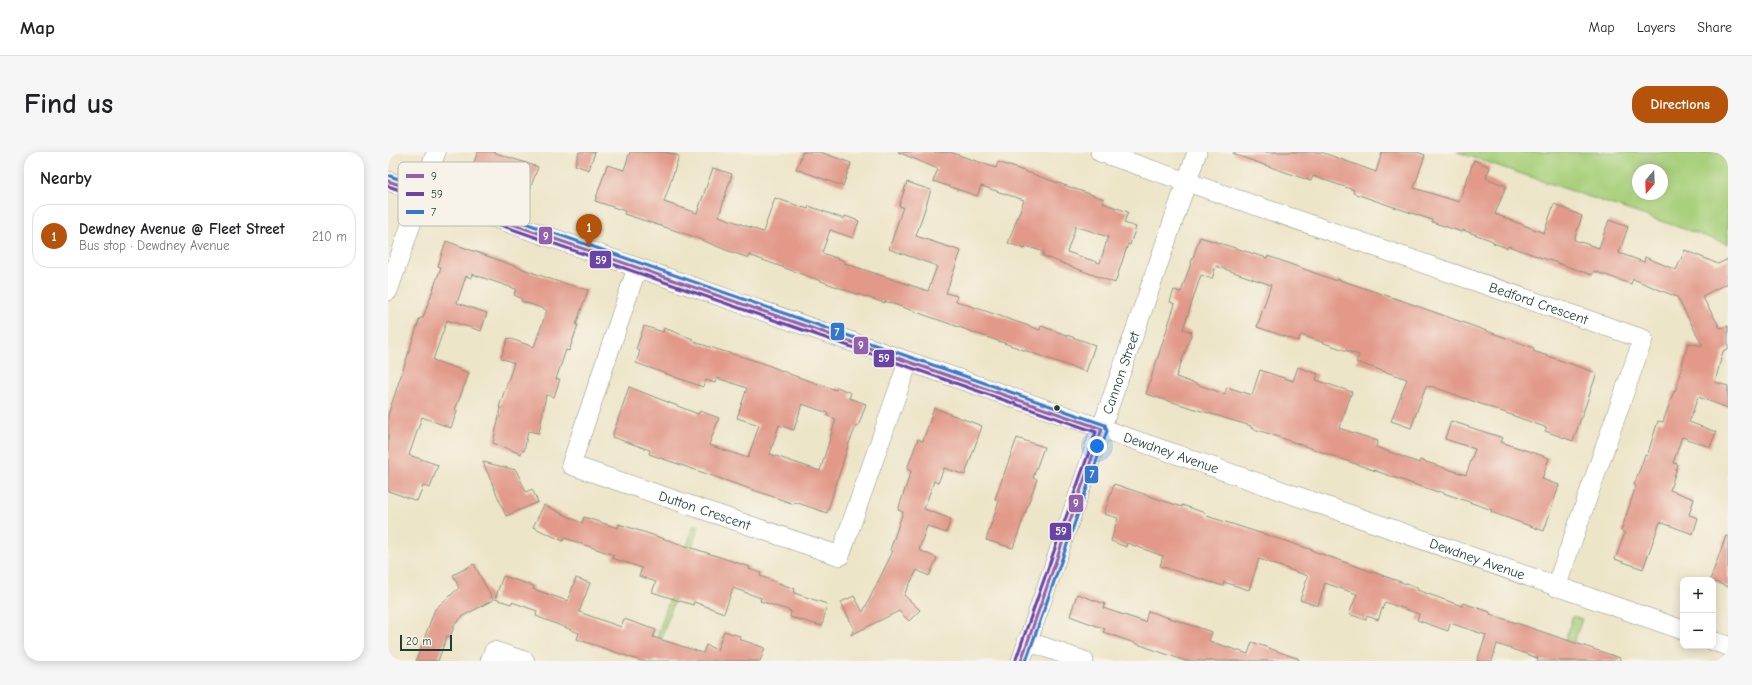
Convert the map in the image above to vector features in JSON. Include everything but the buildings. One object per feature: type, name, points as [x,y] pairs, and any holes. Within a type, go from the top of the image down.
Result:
[{"type":"street","points":[[433,162],[436,152]]},
{"type":"street","points":[[1100,152],[1187,182]]},
{"type":"street","name":"Cannon Street","points":[[1021,661],[1197,152]]},
{"type":"street","name":"Dewdney Avenue","points":[[388,181],[398,185]]},
{"type":"street","name":"Bedford Crescent","points":[[1187,182],[1643,339],[1556,587]]},
{"type":"street","points":[[388,291],[411,226]]},
{"type":"street","name":"Dewdney Avenue","points":[[517,226],[1680,629]]},
{"type":"street","name":"Dutton Crescent","points":[[638,268],[571,465],[840,556],[908,362]]},
{"type":"street","points":[[1027,641],[1084,661]]},
{"type":"street","points":[[1716,642],[1728,646]]},
{"type":"street","points":[[490,661],[494,651],[525,661]]},
{"type":"green space","points":[[1457,152],[1728,152],[1728,244]]},
{"type":"green space","points":[[694,525],[699,526],[654,661],[649,661]]},
{"type":"green space","points":[[1573,616],[1582,619],[1568,661],[1558,661]]},
{"type":"transit line","name":"7","points":[[390,176],[398,179]]},
{"type":"transit line","name":"9","points":[[388,181],[398,184]]},
{"type":"transit line","name":"59","points":[[388,186],[398,189]]},
{"type":"transit line","name":"7","points":[[530,225],[1105,425],[1107,431],[1026,661]]},
{"type":"transit line","name":"59","points":[[503,226],[1096,432],[1016,659]]},
{"type":"transit line","name":"9","points":[[518,226],[1102,429],[1021,661]]},
{"type":"place","name":"Dewdney Avenue @ Fleet Street","points":[[589,247]]}]
